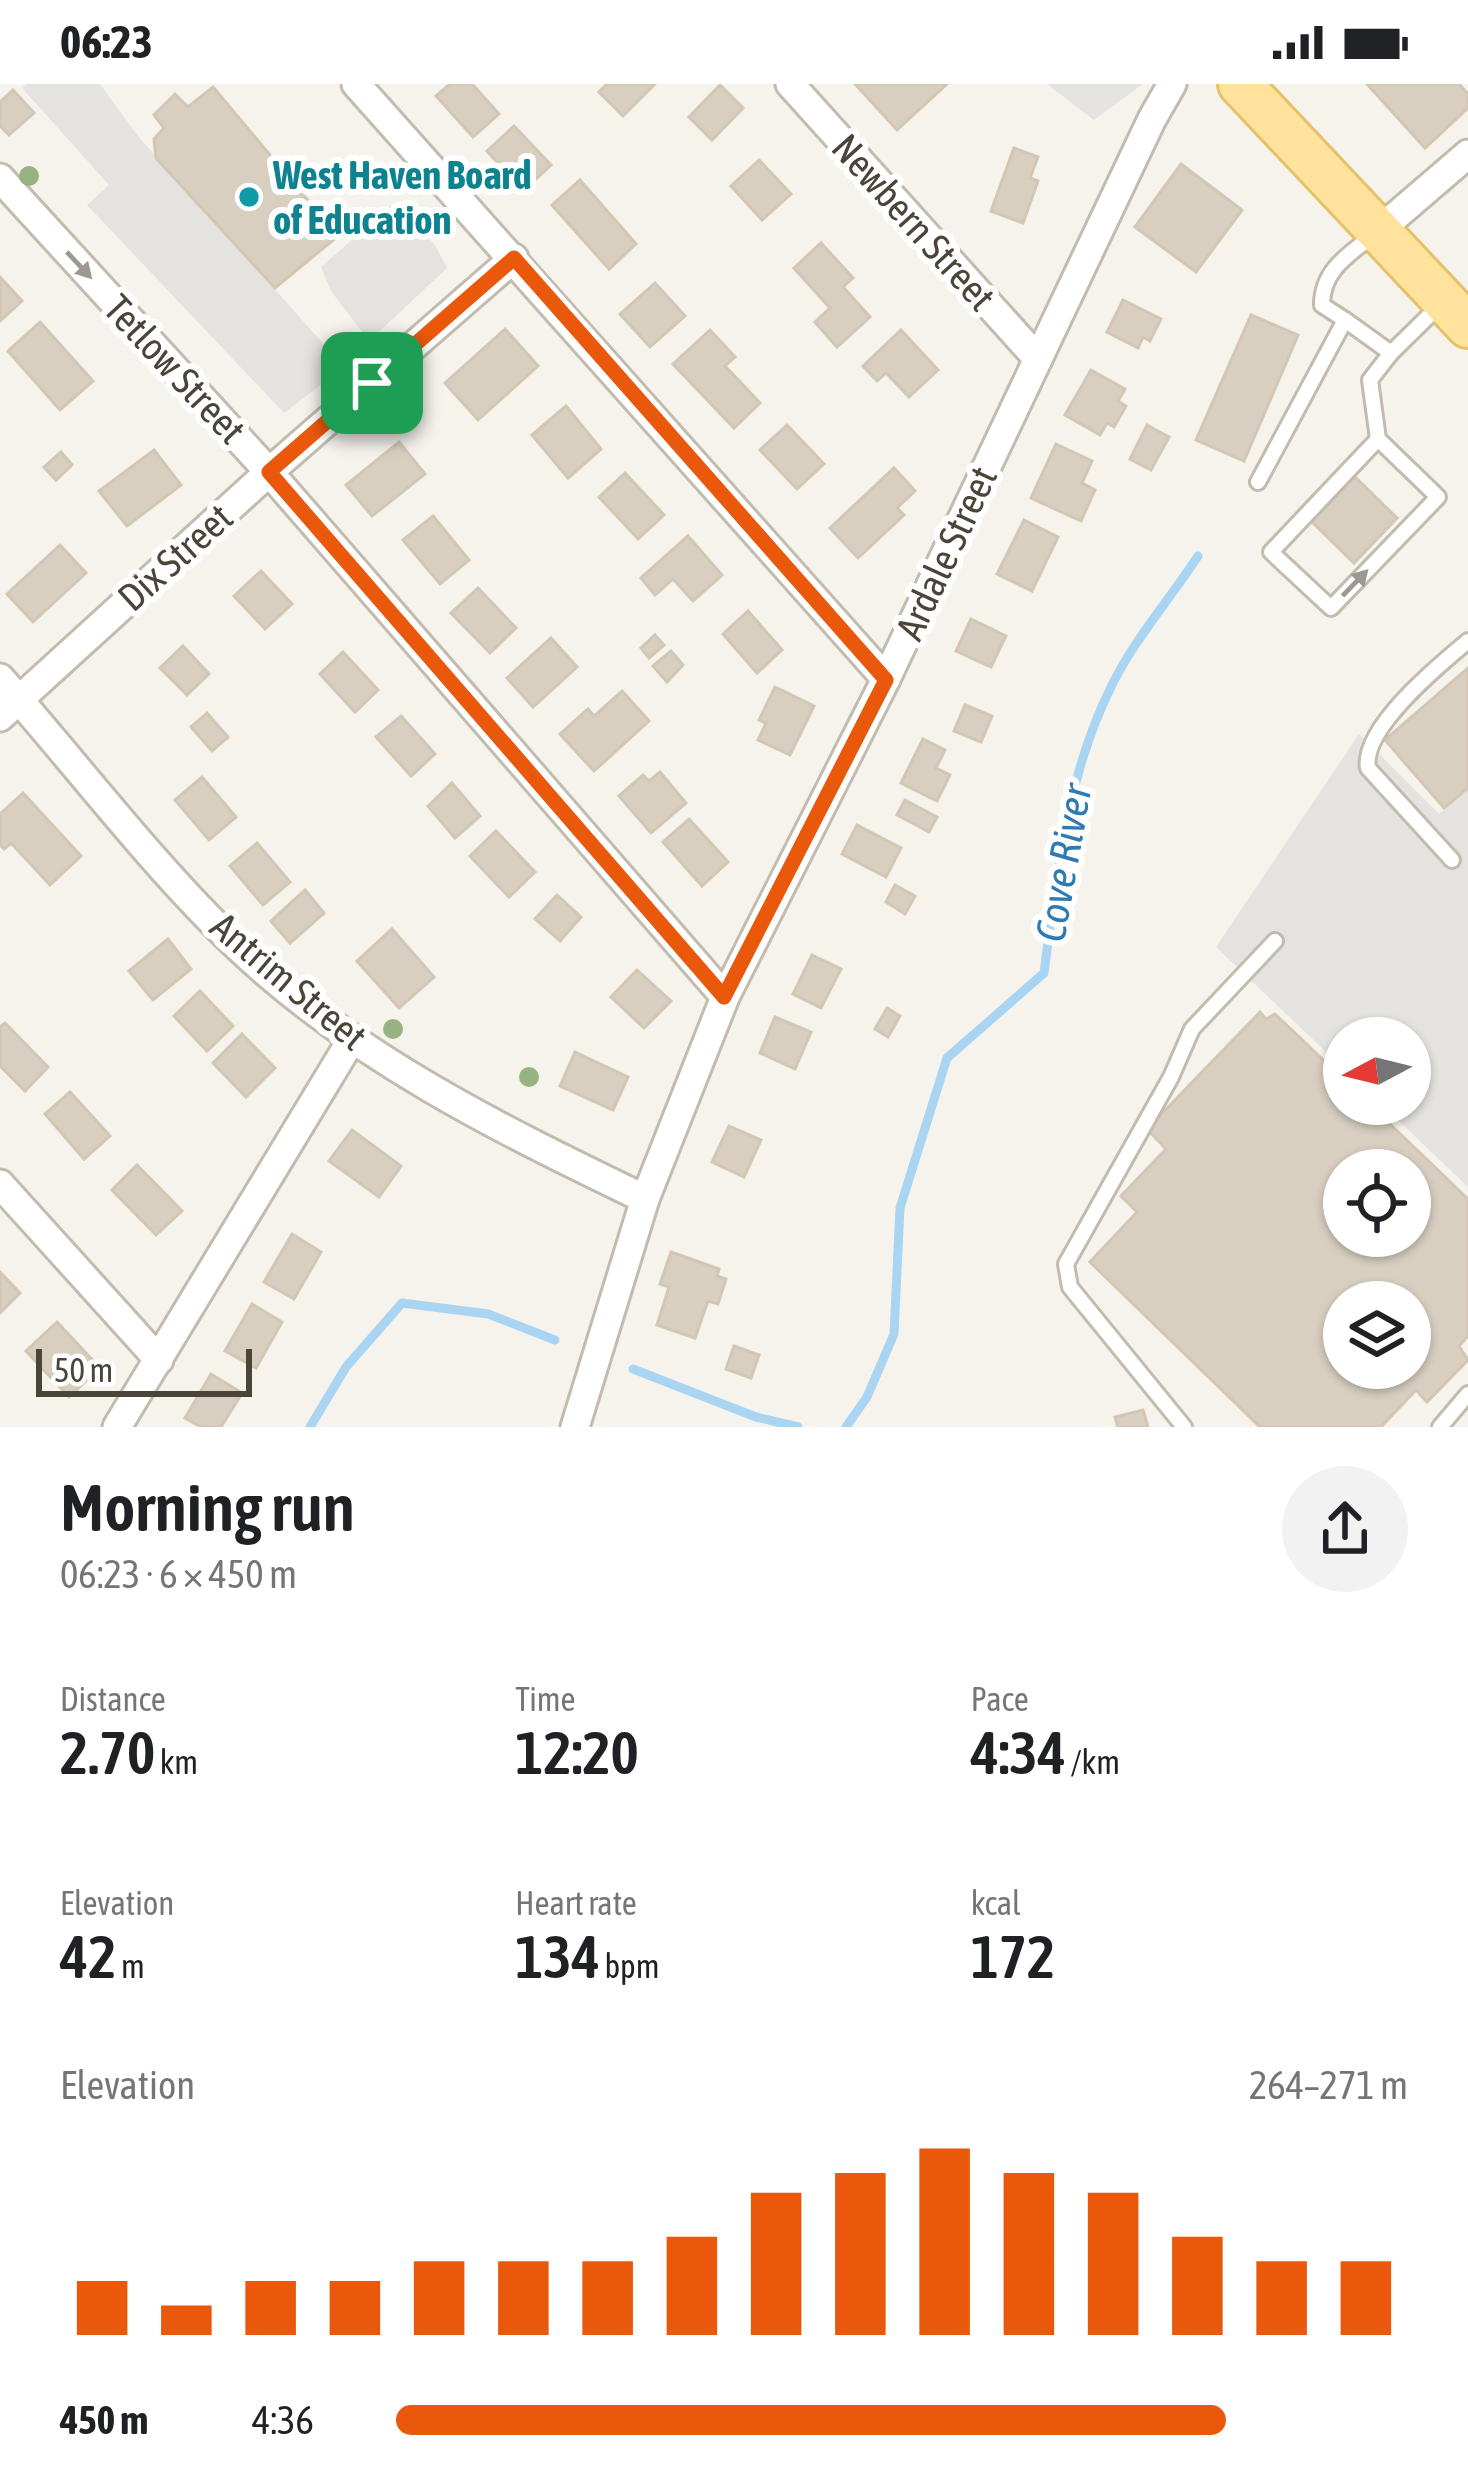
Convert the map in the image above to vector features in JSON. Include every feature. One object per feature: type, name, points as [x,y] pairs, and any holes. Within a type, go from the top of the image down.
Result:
[{"type":"main road","points":[[1240,84],[1456,314]]},
{"type":"street","points":[[356,84],[886,680]]},
{"type":"street","name":"Newbern Street","points":[[790,84],[1038,359]]},
{"type":"street","name":"Ardale Street","points":[[574,1427],[645,1199],[724,997],[886,680],[1151,119],[1172,84]]},
{"type":"street","points":[[1376,232],[1468,154]]},
{"type":"street","name":"Tetlow Street","points":[[0,178],[269,472],[724,997]]},
{"type":"street","name":"Dix Street","points":[[6,698],[514,258]]},
{"type":"street","name":"Antrim Street","points":[[6,698],[236,945],[352,1039],[482,1120],[645,1199]]},
{"type":"street","points":[[117,1427],[352,1039]]},
{"type":"street","points":[[0,1184],[159,1360]]},
{"type":"lane","points":[[1376,232],[1332,269],[1322,287],[1322,305],[1391,352]]},
{"type":"lane","points":[[1378,439],[1271,552],[1331,608],[1438,497],[1378,439],[1370,380],[1391,352],[1456,314]]},
{"type":"lane","points":[[1258,482],[1346,320]]},
{"type":"lane","points":[[349,356],[372,383]]},
{"type":"lane","points":[[1452,860],[1368,768],[1366,760],[1379,726],[1468,641]]},
{"type":"lane","points":[[1184,1427],[1070,1287],[1066,1264],[1171,1077],[1192,1030],[1275,941]]},
{"type":"lane","points":[[1439,1427],[1468,1394]]},
{"type":"shaded area","points":[[27,84],[100,84],[138,136],[344,367],[284,413],[87,205],[109,185],[22,88]]},
{"type":"shaded area","points":[[1047,84],[1143,84],[1094,120]]},
{"type":"shaded area","points":[[394,203],[435,245],[447,268],[369,341],[331,291],[321,267]]},
{"type":"shaded area","points":[[1359,734],[1439,814],[1468,789],[1468,1187],[1403,1125],[1431,1125],[1431,1017],[1323,1017],[1323,1049],[1216,947]]},
{"type":"building","points":[[450,84],[472,84],[499,114],[473,137],[436,96]]},
{"type":"building","points":[[607,84],[655,84],[623,116],[599,92]]},
{"type":"building","points":[[855,84],[947,84],[897,130]]},
{"type":"building","points":[[1367,84],[1459,84],[1468,94],[1468,108],[1425,148]]},
{"type":"building","points":[[720,85],[743,108],[712,140],[689,117]]},
{"type":"building","name":"West Haven Board of Education","points":[[213,87],[338,236],[275,288],[156,158],[154,139],[164,128],[154,115],[175,94],[188,107]]},
{"type":"building","points":[[13,90],[34,113],[9,135],[0,126],[0,102]]},
{"type":"building","points":[[514,126],[551,165],[523,191],[487,151]]},
{"type":"building","points":[[1014,148],[1038,157],[1030,178],[1038,181],[1023,223],[991,211]]},
{"type":"building","points":[[759,160],[791,194],[762,220],[731,186]]},
{"type":"building","points":[[1181,164],[1242,210],[1196,272],[1135,227]]},
{"type":"building","points":[[580,180],[636,244],[609,269],[552,205]]},
{"type":"building","points":[[821,243],[853,278],[843,287],[870,317],[837,347],[815,322],[830,308],[794,268]]},
{"type":"building","points":[[0,277],[22,301],[0,321]]},
{"type":"building","points":[[655,283],[685,316],[650,347],[620,314]]},
{"type":"building","points":[[1123,300],[1161,319],[1150,341],[1143,337],[1138,348],[1107,332]]},
{"type":"building","points":[[1251,315],[1298,335],[1244,461],[1196,440]]},
{"type":"building","points":[[40,322],[93,381],[60,410],[8,351]]},
{"type":"building","points":[[505,329],[538,366],[478,420],[445,383]]},
{"type":"building","points":[[710,330],[735,357],[725,366],[760,403],[734,428],[673,364]]},
{"type":"building","points":[[901,330],[938,370],[909,397],[886,373],[877,381],[863,366]]},
{"type":"building","points":[[1091,370],[1125,389],[1118,401],[1126,406],[1114,427],[1107,423],[1100,435],[1065,415]]},
{"type":"building","points":[[566,406],[601,449],[568,478],[532,435]]},
{"type":"building","points":[[787,425],[824,464],[797,489],[760,450]]},
{"type":"building","points":[[1147,425],[1169,437],[1151,470],[1130,459]]},
{"type":"building","points":[[399,442],[425,474],[372,516],[346,485]]},
{"type":"building","points":[[1056,444],[1092,461],[1082,483],[1095,490],[1081,521],[1031,498]]},
{"type":"building","points":[[154,450],[181,485],[127,526],[99,491]]},
{"type":"building","points":[[61,452],[72,465],[56,480],[44,467]]},
{"type":"building","points":[[894,468],[915,491],[897,508],[904,515],[858,558],[830,528]]},
{"type":"building","points":[[625,473],[664,515],[638,539],[599,497]]},
{"type":"building","points":[[1354,476],[1397,518],[1354,563],[1311,521]]},
{"type":"building","points":[[433,516],[469,560],[440,584],[403,540]]},
{"type":"building","points":[[1024,520],[1058,537],[1032,591],[997,574]]},
{"type":"building","points":[[688,536],[722,575],[693,601],[673,579],[655,595],[641,578]]},
{"type":"building","points":[[60,545],[86,573],[33,622],[7,594]]},
{"type":"building","points":[[261,571],[292,604],[265,629],[234,596]]},
{"type":"building","points":[[478,588],[516,628],[490,653],[451,613]]},
{"type":"building","points":[[748,611],[782,650],[757,673],[723,634]]},
{"type":"building","points":[[971,619],[1006,636],[991,667],[956,651]]},
{"type":"building","points":[[655,635],[664,645],[649,658],[641,648]]},
{"type":"building","points":[[551,638],[577,667],[533,707],[507,678]]},
{"type":"building","points":[[183,646],[209,674],[187,695],[160,668]]},
{"type":"building","points":[[671,651],[683,665],[667,682],[653,666]]},
{"type":"building","points":[[343,652],[378,690],[355,712],[320,674]]},
{"type":"building","points":[[1468,668],[1468,788],[1444,808],[1385,740]]},
{"type":"building","points":[[775,687],[814,706],[790,755],[758,740],[766,723],[759,720]]},
{"type":"building","points":[[622,691],[649,721],[594,771],[560,734],[588,709],[594,716]]},
{"type":"building","points":[[965,705],[992,716],[981,742],[954,731]]},
{"type":"building","points":[[207,713],[228,737],[212,751],[191,727]]},
{"type":"building","points":[[401,716],[435,754],[411,776],[376,737]]},
{"type":"building","points":[[923,739],[945,750],[936,768],[950,775],[937,801],[901,783]]},
{"type":"building","points":[[660,772],[686,803],[651,833],[619,796],[643,775],[649,781]]},
{"type":"building","points":[[202,777],[236,817],[209,840],[175,800]]},
{"type":"building","points":[[452,783],[480,816],[455,838],[428,806]]},
{"type":"building","points":[[23,793],[81,856],[50,885],[11,843],[4,849],[0,845],[0,814]]},
{"type":"building","points":[[905,800],[937,817],[929,832],[897,815]]},
{"type":"building","points":[[689,819],[728,862],[702,886],[663,842]]},
{"type":"building","points":[[857,825],[901,848],[886,877],[842,854]]},
{"type":"building","points":[[496,831],[535,872],[509,897],[470,856]]},
{"type":"building","points":[[257,843],[290,882],[263,905],[230,866]]},
{"type":"building","points":[[895,885],[915,896],[905,914],[886,902]]},
{"type":"building","points":[[305,890],[324,913],[290,943],[271,921]]},
{"type":"building","points":[[557,895],[581,917],[560,941],[535,919]]},
{"type":"building","points":[[392,929],[434,977],[399,1008],[357,961]]},
{"type":"building","points":[[168,939],[191,969],[153,1000],[129,971]]},
{"type":"building","points":[[812,955],[841,969],[821,1008],[793,994]]},
{"type":"building","points":[[637,970],[671,1001],[644,1028],[611,997]]},
{"type":"building","points":[[200,991],[233,1026],[207,1051],[174,1016]]},
{"type":"building","points":[[887,1008],[900,1016],[888,1037],[875,1029]]},
{"type":"building","points":[[1260,1012],[1266,1019],[1275,1014],[1323,1060],[1323,1125],[1391,1125],[1416,1149],[1323,1149],[1323,1257],[1431,1257],[1431,1163],[1468,1199],[1468,1336],[1459,1346],[1468,1360],[1427,1402],[1416,1390],[1381,1427],[1260,1427],[1090,1262],[1137,1212],[1121,1196],[1166,1149],[1147,1129]]},
{"type":"building","points":[[775,1017],[811,1032],[795,1069],[760,1053]]},
{"type":"building","points":[[5,1023],[48,1067],[25,1091],[0,1066],[0,1027]]},
{"type":"building","points":[[242,1034],[275,1068],[246,1097],[213,1063]]},
{"type":"building","points":[[575,1052],[628,1077],[613,1110],[560,1086]]},
{"type":"building","points":[[70,1092],[110,1136],[84,1159],[45,1114]]},
{"type":"building","points":[[729,1126],[761,1140],[744,1177],[712,1162]]},
{"type":"building","points":[[352,1130],[401,1166],[379,1197],[329,1161]]},
{"type":"building","points":[[137,1165],[182,1211],[156,1235],[112,1190]]},
{"type":"building","points":[[292,1234],[321,1252],[294,1299],[264,1282]]},
{"type":"building","points":[[671,1252],[719,1269],[717,1276],[726,1279],[718,1304],[708,1301],[695,1338],[657,1325],[669,1287],[660,1284]]},
{"type":"building","points":[[0,1272],[20,1293],[0,1313]]},
{"type":"building","points":[[252,1304],[282,1322],[256,1368],[225,1351]]},
{"type":"building","points":[[57,1322],[100,1368],[69,1397],[26,1351]]},
{"type":"building","points":[[734,1346],[759,1355],[751,1378],[726,1369]]},
{"type":"building","points":[[211,1374],[242,1393],[221,1427],[201,1427],[185,1418]]},
{"type":"building","points":[[1143,1410],[1148,1427],[1118,1427],[1115,1417]]},
{"type":"waterway","name":"Cove River","points":[[846,1427],[867,1397],[894,1334],[900,1208],[947,1058],[1044,973],[1066,827],[1083,756],[1130,653],[1198,556]]},
{"type":"waterway","name":"Cove River","points":[[310,1427],[346,1367],[402,1303],[488,1314],[555,1340]]},
{"type":"waterway","name":"Cove River","points":[[633,1369],[756,1417],[798,1427]]},
{"type":"place","name":"West Haven Board of Education","points":[[249,197]]},
{"type":"route","points":[[514,258],[886,680],[724,997],[269,472],[372,383],[514,258]]}]
